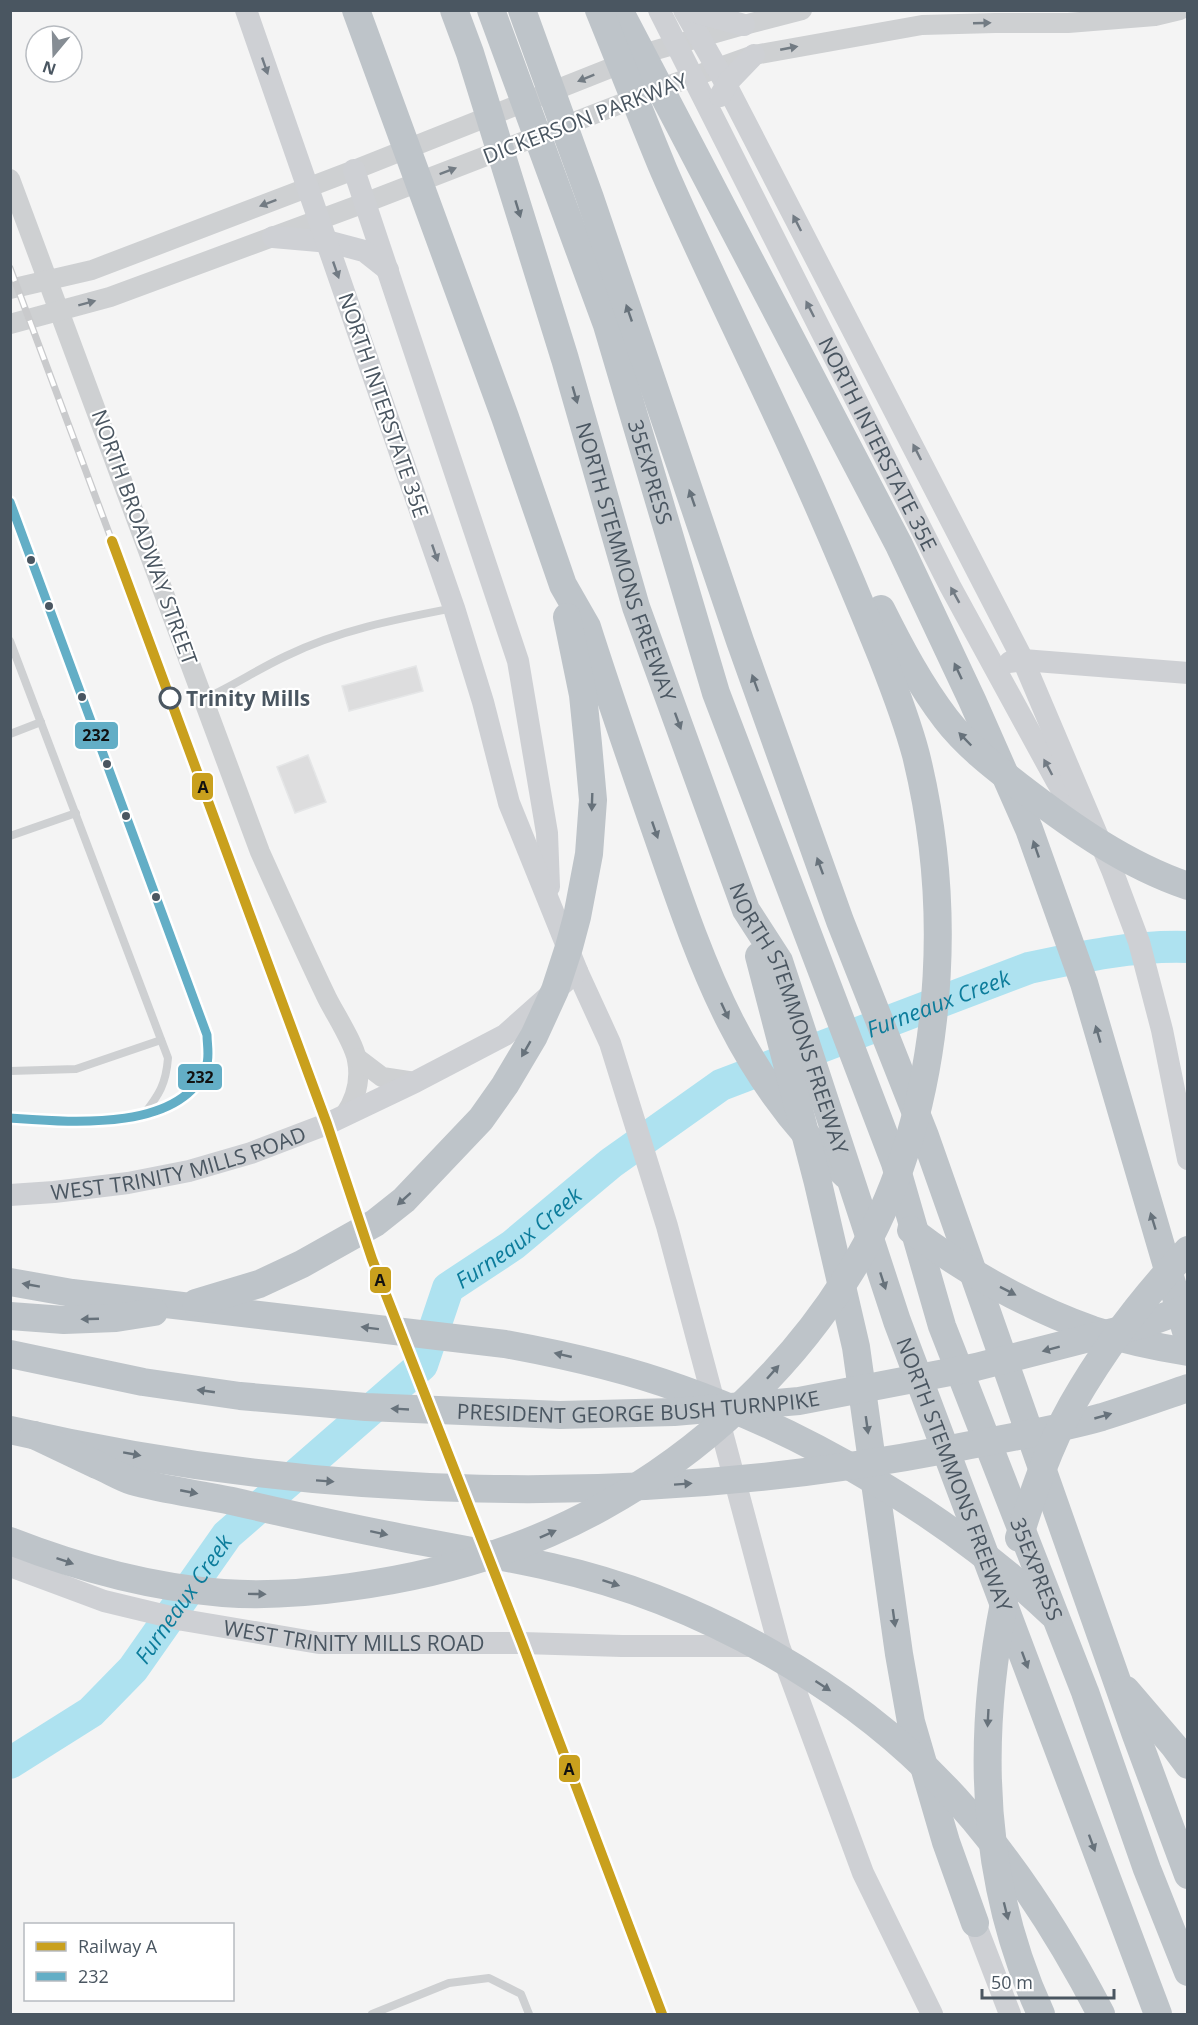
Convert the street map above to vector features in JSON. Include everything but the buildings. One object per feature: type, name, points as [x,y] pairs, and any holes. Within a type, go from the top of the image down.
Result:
[{"type":"highway","points":[[356,10],[505,417],[563,585],[587,627],[684,914],[707,974],[736,1035],[761,1077],[816,1146],[867,1195],[922,1239],[972,1272],[1002,1289],[1092,1329],[1130,1340],[1188,1352]]},
{"type":"highway","name":"NORTH STEMMONS FREEWAY","points":[[454,10],[470,53],[565,359],[636,607],[746,910],[771,965],[838,1146],[897,1321],[1158,2014]]},
{"type":"highway","name":"35EXPRESS","points":[[491,10],[607,325],[716,693],[895,1163],[942,1326],[1085,1692],[1147,1869],[1188,1972]]},
{"type":"highway","points":[[522,10],[590,198],[740,640],[840,921],[925,1136],[1136,1735],[1188,1875]]},
{"type":"highway","points":[[10,1541],[82,1567],[129,1579],[226,1593],[279,1594],[393,1582],[439,1572],[507,1552],[547,1536],[625,1494],[705,1437],[752,1396],[818,1320],[851,1271],[870,1236],[892,1186],[910,1135],[924,1075],[934,1011],[938,922],[936,873],[928,814],[916,757],[904,712],[865,611],[820,507],[665,173],[599,10]]},
{"type":"highway","points":[[619,10],[899,546],[972,700],[1029,829],[1084,983],[1188,1338]]},
{"type":"highway","points":[[820,507],[864,576],[904,655],[947,720],[969,745],[1036,799],[1107,847],[1139,865],[1188,886]]},
{"type":"highway","points":[[10,1316],[64,1320],[116,1318],[168,1310],[259,1284],[302,1264],[375,1223],[404,1200],[481,1119],[505,1085],[534,1036],[555,990],[577,917],[589,854],[593,800],[587,734],[583,696],[569,630],[563,585]]},
{"type":"highway","points":[[771,965],[856,1347],[911,1722],[946,1842],[975,1923]]},
{"type":"highway","points":[[1041,2014],[1011,1928],[994,1862],[989,1818],[987,1718],[997,1636],[1017,1543],[1030,1504],[1072,1406],[1143,1299],[1188,1250]]},
{"type":"highway","points":[[10,1282],[72,1293],[505,1344],[620,1369],[680,1388],[741,1412],[800,1440],[892,1493],[955,1534],[1002,1570],[1090,1651],[1139,1705],[1188,1765]]},
{"type":"highway","name":"PRESIDENT GEORGE BUSH TURNPIKE","points":[[10,1354],[143,1382],[240,1396],[472,1413],[560,1415],[674,1412],[799,1401],[964,1369],[1041,1352],[1144,1324],[1188,1308]]},
{"type":"highway","points":[[22,1432],[187,1463],[315,1480],[483,1489],[681,1485],[805,1472],[906,1458],[1101,1417],[1188,1388]]},
{"type":"highway","points":[[22,1432],[131,1480],[388,1535],[552,1567],[596,1579],[644,1594],[708,1620],[773,1654],[829,1690],[873,1724],[916,1759],[955,1798],[1026,1887],[1048,1920],[1101,2014]]},
{"type":"main road","name":"NORTH INTERSTATE 35E","points":[[246,10],[454,608],[483,702],[509,804],[577,971],[610,1043],[666,1226],[779,1646],[863,1873],[932,2014]]},
{"type":"main road","name":"NORTH INTERSTATE 35E","points":[[659,10],[950,586],[1056,780],[1112,870]]},
{"type":"main road","name":"NORTH INTERSTATE 35E","points":[[686,10],[1023,660],[1112,870],[1138,942],[1162,1030],[1188,1159]]},
{"type":"main road","points":[[686,10],[744,25]]},
{"type":"main road","points":[[730,150],[717,104],[720,94],[729,81],[754,55]]},
{"type":"main road","name":"NORTH INTERSTATE 35E","points":[[354,170],[367,202],[518,661],[547,833],[549,903]]},
{"type":"main road","points":[[273,237],[330,242],[364,251],[388,270]]},
{"type":"main road","points":[[993,666],[1023,660],[1188,673]]},
{"type":"main road","name":"WEST TRINITY MILLS ROAD","points":[[10,1196],[128,1183],[189,1171],[251,1153],[344,1116],[505,1035],[577,971]]},
{"type":"main road","name":"WEST TRINITY MILLS ROAD","points":[[10,1566],[104,1601],[183,1620],[319,1643],[522,1642],[622,1646],[779,1646]]},
{"type":"main road","points":[[975,1923],[1010,2014]]},
{"type":"street","name":"DICKERSON PARKWAY","points":[[10,290],[92,270],[354,170],[656,50],[802,10]]},
{"type":"street","name":"DICKERSON PARKWAY","points":[[10,324],[110,297],[754,55],[922,25],[995,22],[1068,23],[1155,16],[1180,10]]},
{"type":"street","name":"NORTH BROADWAY STREET","points":[[10,179],[260,852],[357,1058],[356,1094],[344,1116]]},
{"type":"street","name":"NORTH BROADWAY STREET","points":[[357,1058],[382,1077],[415,1082]]},
{"type":"lane","points":[[10,501],[207,1035],[206,1067],[194,1090],[174,1104],[143,1115],[107,1120],[63,1122],[10,1118]]},
{"type":"lane","points":[[204,699],[225,690],[287,655],[339,634],[454,608]]},
{"type":"lane","points":[[10,641],[168,1058],[167,1076],[159,1095],[143,1115]]},
{"type":"lane","points":[[10,734],[41,722]]},
{"type":"lane","points":[[10,836],[76,813]]},
{"type":"lane","points":[[10,1071],[76,1069],[161,1040]]},
{"type":"lane","points":[[372,2014],[449,1983],[489,1978],[521,1994],[529,2014]]},
{"type":"waterway","name":"Furneaux Creek","points":[[10,1763],[91,1712],[133,1669],[227,1535],[422,1365],[448,1288],[513,1245],[611,1163],[721,1085],[1029,968],[1128,950],[1188,947]]},
{"type":"railway","points":[[10,268],[112,541]]},
{"type":"rail line","name":"A","points":[[112,541],[327,1124],[372,1259],[522,1643],[662,2014]]},
{"type":"transit line","name":"232","points":[[10,502],[207,1035],[208,1055],[206,1067],[193,1088],[173,1103],[148,1113],[120,1119],[91,1121],[10,1118]]},
{"type":"place","name":"Trinity Mills","points":[[170,698]]}]
